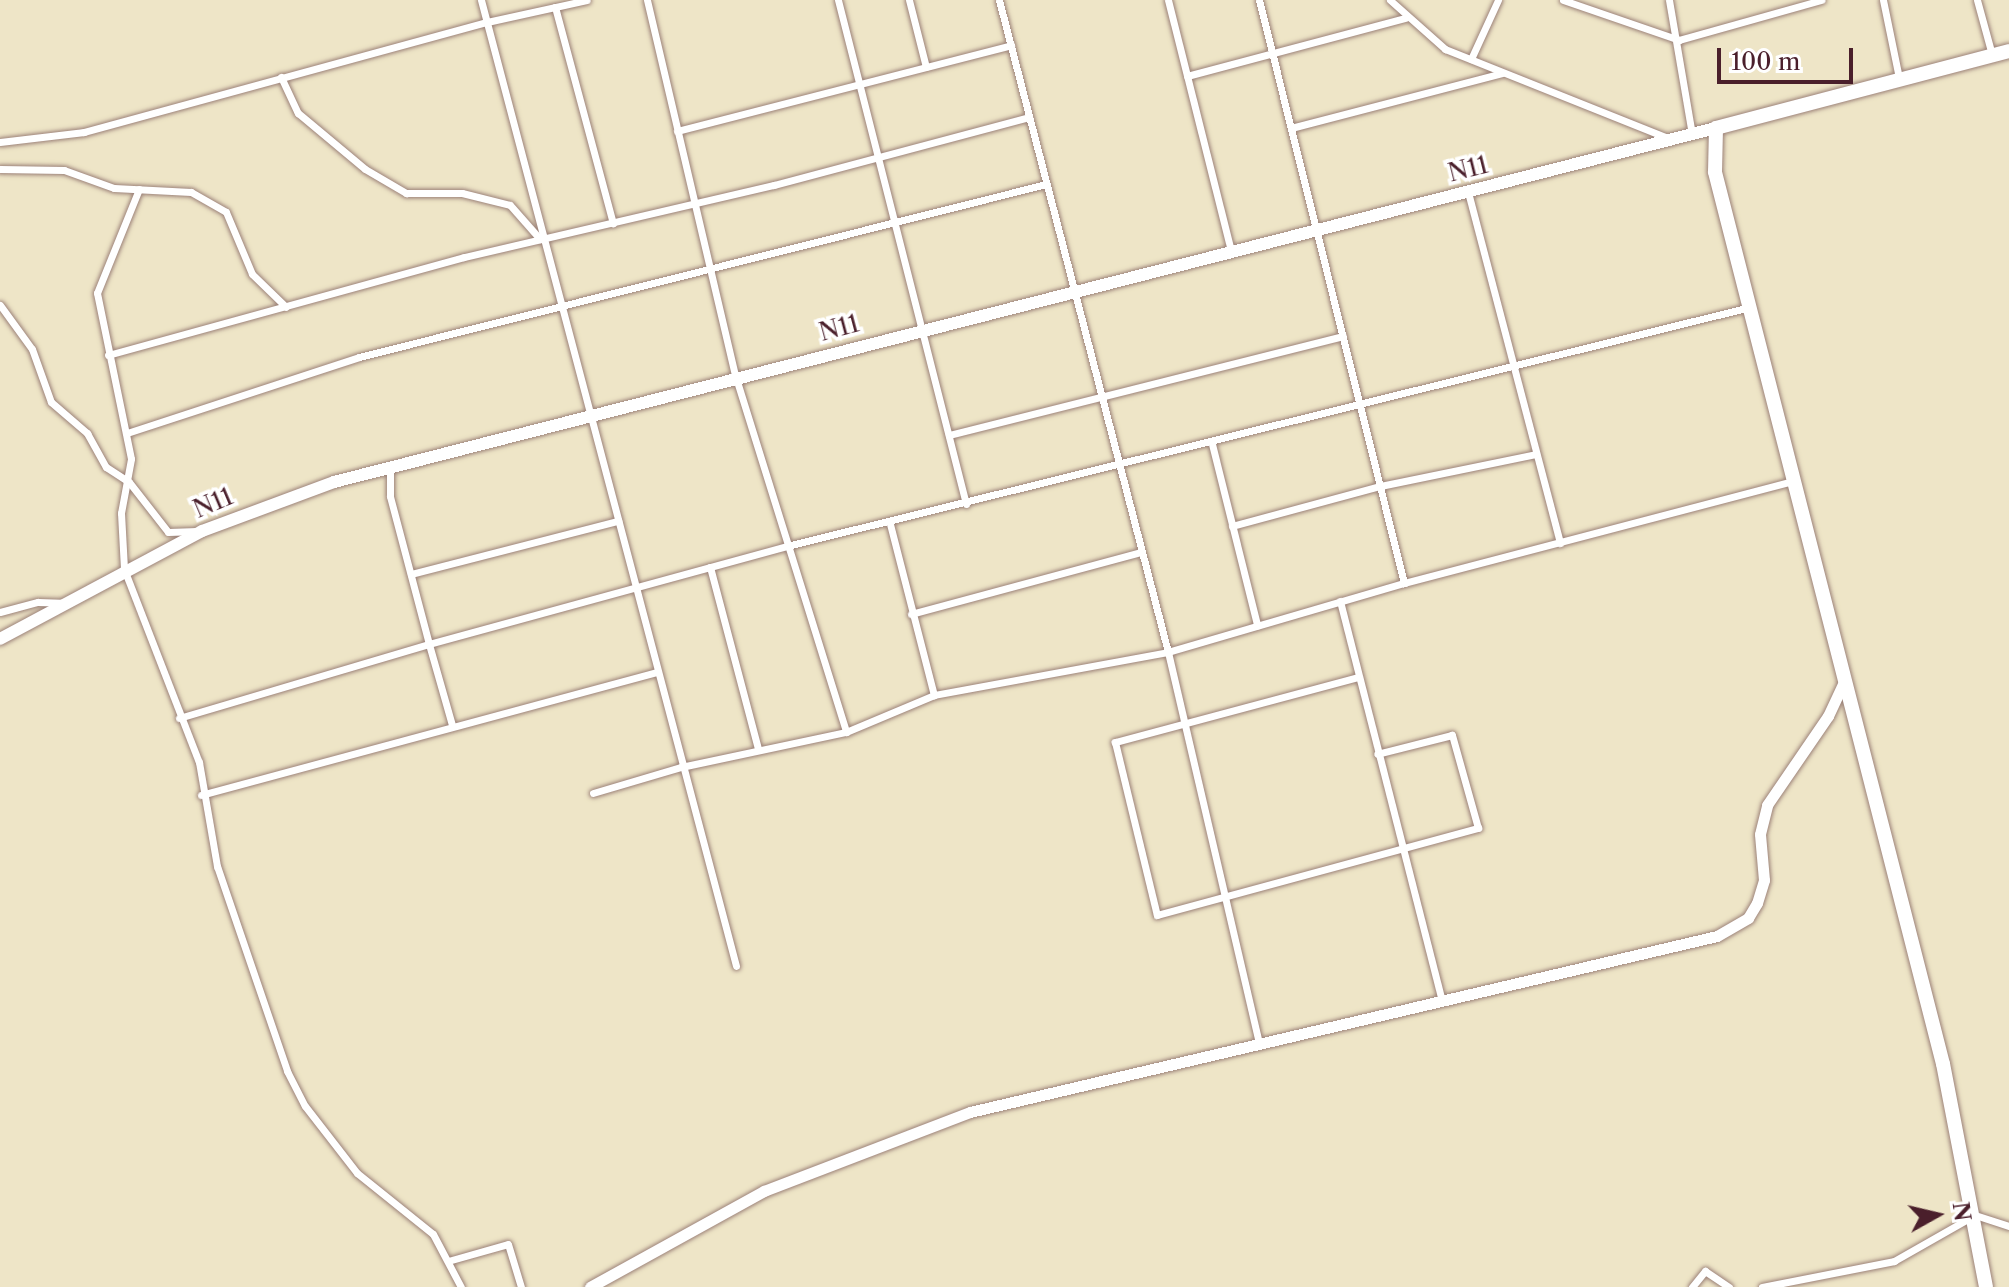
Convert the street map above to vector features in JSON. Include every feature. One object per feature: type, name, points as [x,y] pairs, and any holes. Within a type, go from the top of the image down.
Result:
[{"type":"highway","points":[[1986,1287],[1975,1215],[1943,1064],[1715,172],[1716,128],[2009,51]]},
{"type":"main road","name":"N11","points":[[0,639],[124,569],[202,531],[390,466],[1716,128]]},
{"type":"street","points":[[481,0],[588,416],[736,966]]},
{"type":"street","points":[[0,142],[68,136],[487,22],[587,0]]},
{"type":"street","points":[[647,0],[736,378],[846,732]]},
{"type":"street","points":[[838,0],[966,504]]},
{"type":"street","points":[[909,0],[926,67]]},
{"type":"street","points":[[999,0],[1168,652],[1259,1043]]},
{"type":"street","points":[[1168,0],[1231,251]]},
{"type":"street","points":[[1259,0],[1404,583]]},
{"type":"street","points":[[1390,0],[1405,18],[1431,40],[1502,73],[1672,139]]},
{"type":"street","points":[[1471,59],[1498,0]]},
{"type":"street","points":[[1563,0],[1679,40],[1775,4],[1821,0]]},
{"type":"street","points":[[1669,0],[1679,40],[1692,134]]},
{"type":"street","points":[[1883,0],[1899,78]]},
{"type":"street","points":[[1977,0],[1992,55]]},
{"type":"street","points":[[555,7],[613,223]]},
{"type":"street","points":[[1187,76],[1405,18]]},
{"type":"street","points":[[677,131],[1011,45]]},
{"type":"street","points":[[1291,128],[1502,73]]},
{"type":"street","points":[[281,77],[298,113],[365,169],[406,193],[462,193],[510,205],[543,238]]},
{"type":"street","points":[[108,355],[543,238],[693,205],[1029,117]]},
{"type":"street","points":[[0,169],[64,170],[114,188],[191,192],[226,212],[252,274],[286,307]]},
{"type":"street","points":[[127,433],[359,357],[1046,184]]},
{"type":"street","points":[[139,189],[97,293],[127,433],[129,482],[121,513],[124,569],[179,718],[199,762],[201,795],[234,926],[305,1106],[357,1173],[414,1215],[448,1261],[461,1287]]},
{"type":"street","points":[[1468,192],[1560,543]]},
{"type":"street","points":[[0,305],[32,349],[51,402],[87,433],[106,467],[129,482],[168,532],[202,531]]},
{"type":"street","points":[[179,718],[429,644],[787,546],[890,524],[1118,463],[1212,444],[1512,363],[1750,307]]},
{"type":"street","points":[[949,435],[1343,336]]},
{"type":"street","points":[[1212,444],[1257,625]]},
{"type":"street","points":[[1232,526],[1380,486],[1536,454]]},
{"type":"street","points":[[390,466],[390,496],[452,725]]},
{"type":"street","points":[[593,793],[681,767],[846,732],[934,695],[1168,652],[1404,583],[1794,481]]},
{"type":"street","points":[[411,574],[618,521]]},
{"type":"street","points":[[890,524],[934,695]]},
{"type":"street","points":[[911,614],[1141,552]]},
{"type":"street","points":[[710,567],[758,749]]},
{"type":"street","points":[[1340,601],[1401,851],[1442,1000]]},
{"type":"street","points":[[0,612],[38,602],[65,604]]},
{"type":"street","points":[[201,795],[657,672]]},
{"type":"street","points":[[1358,677],[1115,742],[1157,915],[1478,828],[1452,735],[1377,754]]},
{"type":"street","points":[[590,1287],[764,1191],[882,1143],[1020,1098],[1704,940],[1748,918],[1764,880],[1760,834],[1767,805],[1828,716],[1845,680]]},
{"type":"street","points":[[1762,1287],[1894,1261],[1975,1215],[2009,1226]]},
{"type":"street","points":[[448,1261],[508,1244],[521,1287]]},
{"type":"street","points":[[1692,1287],[1705,1271],[1729,1287]]}]
